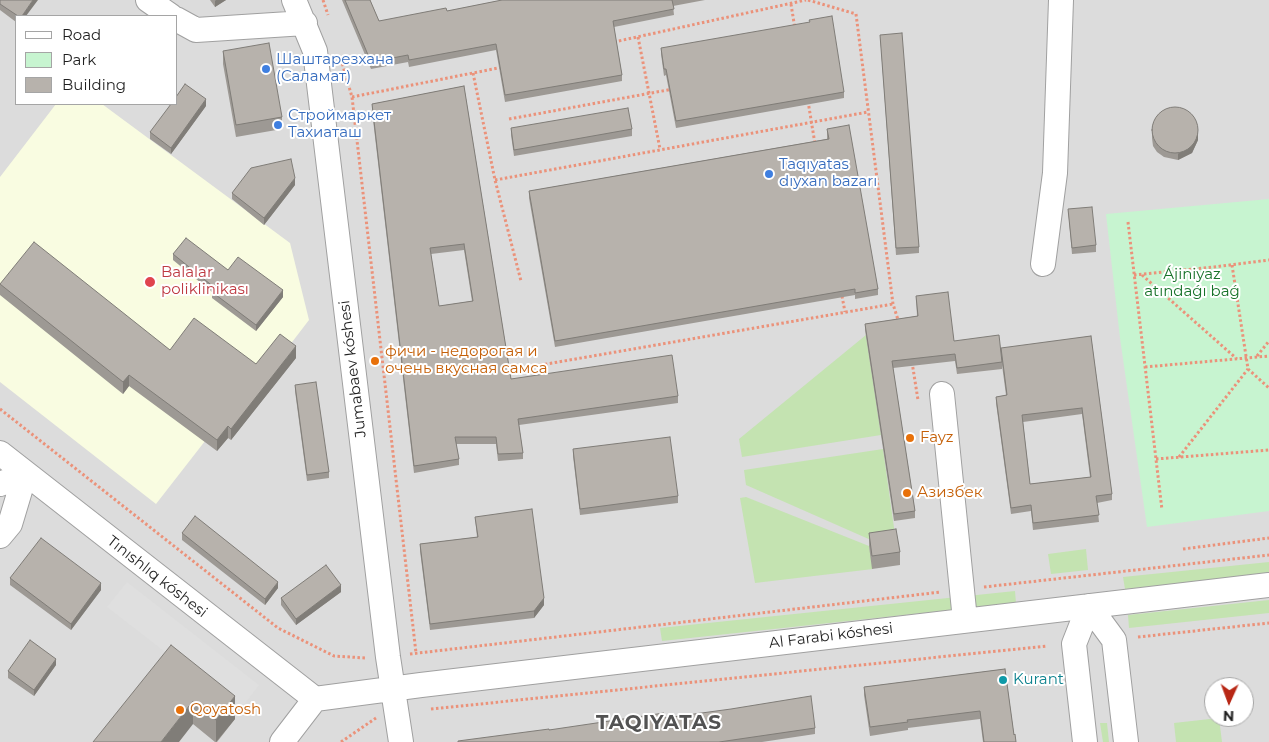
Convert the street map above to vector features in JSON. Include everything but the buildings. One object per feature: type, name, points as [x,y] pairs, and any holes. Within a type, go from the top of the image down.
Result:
[{"type":"street","points":[[148,0],[170,15]]},
{"type":"street","name":"Jumabaev kóshesi","points":[[294,0],[315,51],[400,742]]},
{"type":"street","points":[[1043,264],[1055,173],[1061,0]]},
{"type":"street","points":[[178,20],[196,30],[305,23]]},
{"type":"street","points":[[942,394],[965,620]]},
{"type":"street","name":"Tınıshlıq kóshesi","points":[[0,453],[315,699]]},
{"type":"street","points":[[0,484],[25,474]]},
{"type":"street","points":[[0,536],[10,524],[25,474]]},
{"type":"street","name":"Al Farabi kóshesi","points":[[315,699],[1269,585]]},
{"type":"street","points":[[1085,742],[1074,644],[1089,606]]},
{"type":"street","points":[[1089,606],[1114,640],[1126,742]]},
{"type":"street","points":[[282,742],[315,699]]},
{"type":"path","points":[[323,0],[330,23]]},
{"type":"path","points":[[609,43],[807,0],[856,14],[893,304],[901,330]]},
{"type":"path","points":[[791,4],[795,30]]},
{"type":"path","points":[[638,37],[660,149]]},
{"type":"path","points":[[338,51],[352,97],[416,653]]},
{"type":"path","points":[[352,97],[512,65]]},
{"type":"path","points":[[473,73],[495,180],[521,281]]},
{"type":"path","points":[[509,119],[678,88]]},
{"type":"path","points":[[806,94],[816,151]]},
{"type":"path","points":[[495,180],[868,112]]},
{"type":"path","points":[[1128,222],[1162,510]]},
{"type":"path","points":[[1134,275],[1269,260]]},
{"type":"path","points":[[1232,265],[1248,369],[1269,388]]},
{"type":"path","points":[[1141,274],[1237,359]]},
{"type":"path","points":[[842,293],[845,312]]},
{"type":"path","points":[[535,366],[893,304]]},
{"type":"path","points":[[1256,357],[1269,341]]},
{"type":"path","points":[[1145,367],[1269,356]]},
{"type":"path","points":[[910,357],[918,405]]},
{"type":"path","points":[[1179,457],[1248,369]]},
{"type":"path","points":[[0,409],[278,628],[334,656],[370,659]]},
{"type":"path","points":[[1156,459],[1269,450]]},
{"type":"path","points":[[1183,550],[1269,538]]},
{"type":"path","points":[[405,654],[1269,554]]},
{"type":"path","points":[[1138,637],[1269,623]]},
{"type":"path","points":[[427,710],[1047,646]]},
{"type":"path","points":[[341,742],[378,716]]},
{"type":"shaded area","points":[[0,0],[1269,0],[1269,742],[0,742]]},
{"type":"shaded area","name":"Balalar poliklinikası","points":[[55,105],[103,105],[290,243],[309,320],[286,350],[279,346],[156,504],[0,382],[0,177]]},
{"type":"shaded area","points":[[127,582],[259,685],[240,710],[107,607]]},
{"type":"green space","name":"Ájiniyaz atındaǵı baǵ","points":[[1269,199],[1269,511],[1147,527],[1120,338],[1106,214]]},
{"type":"green space","points":[[866,335],[881,435],[742,457],[739,439]]},
{"type":"green space","points":[[883,449],[896,542],[880,544],[746,485],[744,470]]},
{"type":"green space","points":[[746,497],[869,546],[873,569],[755,583],[740,498]]},
{"type":"green space","points":[[1086,549],[1088,570],[1051,574],[1048,554]]},
{"type":"green space","points":[[1269,562],[1269,574],[1125,589],[1123,577]]},
{"type":"green space","points":[[1015,591],[1016,603],[662,641],[660,628]]},
{"type":"green space","points":[[1269,600],[1269,613],[1129,628],[1128,615]]},
{"type":"green space","points":[[1204,720],[1204,727],[1220,727],[1222,742],[1176,742],[1174,723]]},
{"type":"green space","points":[[1100,723],[1107,723],[1109,742],[1103,742]]},
{"type":"place","name":"Шаштарезхана (Саламат)","points":[[266,69]]},
{"type":"place","name":"Строймаркет Тахиаташ","points":[[278,125]]},
{"type":"place","name":"Taqıyatas dıyxan bazarı","points":[[769,174]]},
{"type":"place","name":"Balalar poliklinikası","points":[[150,282]]},
{"type":"place","name":"фичи - недорогая и очень вкусная самса","points":[[375,361]]},
{"type":"place","name":"Fayz","points":[[910,438]]},
{"type":"place","name":"Азизбек","points":[[907,493]]},
{"type":"place","name":"Kurant","points":[[1003,680]]},
{"type":"place","name":"Qoyatosh","points":[[180,710]]},
{"type":"district","name":"TAQIYATAS","points":[[659,723]]}]
